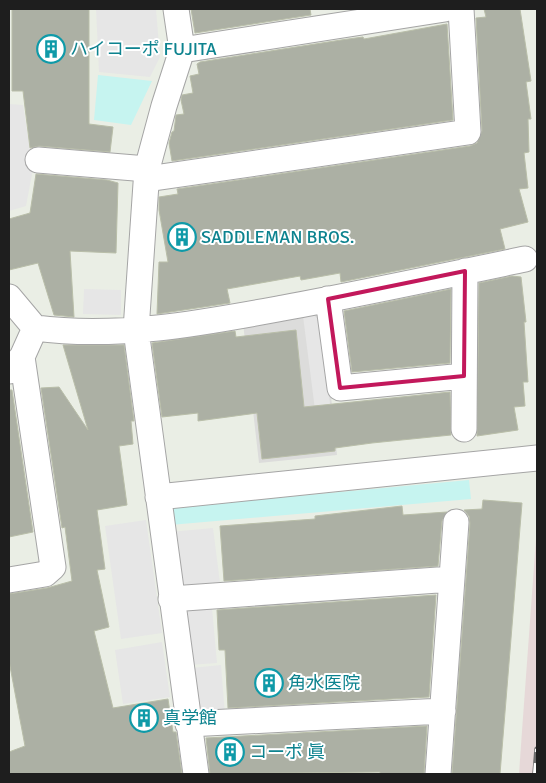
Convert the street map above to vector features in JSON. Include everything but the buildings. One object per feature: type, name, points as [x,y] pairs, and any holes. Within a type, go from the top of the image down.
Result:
[{"type":"street","points":[[176,9],[182,50],[164,106],[147,174],[136,330],[196,774]]},
{"type":"street","points":[[182,50],[445,9]]},
{"type":"street","points":[[38,160],[147,174],[468,132],[462,9]]},
{"type":"street","points":[[9,297],[35,328],[51,330],[136,330],[218,320],[525,259]]},
{"type":"street","points":[[464,429],[465,271]]},
{"type":"street","points":[[328,299],[340,388],[464,376]]},
{"type":"street","points":[[9,580],[45,574],[52,567],[15,364],[35,328]]},
{"type":"street","points":[[158,497],[537,458]]},
{"type":"street","points":[[438,774],[456,522]]},
{"type":"street","points":[[171,599],[452,579]]},
{"type":"street","points":[[188,724],[443,711]]},
{"type":"highlighted area","points":[[465,271],[464,376],[340,388],[328,299]]},
{"type":"shaded area","points":[[96,9],[156,9],[160,57],[150,77],[99,72]]},
{"type":"shaded area","points":[[98,75],[152,81],[131,125],[94,120]]},
{"type":"shaded area","points":[[9,104],[23,105],[33,169],[26,206],[9,211]]},
{"type":"shaded area","points":[[84,289],[121,290],[121,315],[83,314]]},
{"type":"shaded area","points":[[312,311],[323,318],[337,455],[259,463],[243,323]]},
{"type":"shaded area","points":[[313,315],[321,321],[334,440],[319,441],[303,316]]},
{"type":"shaded area","points":[[469,480],[471,499],[170,525],[168,508]]},
{"type":"shaded area","points":[[146,520],[162,633],[121,639],[105,526]]},
{"type":"shaded area","points":[[537,525],[537,774],[519,774],[522,731]]},
{"type":"shaded area","points":[[213,528],[220,583],[176,587],[170,532]]},
{"type":"shaded area","points":[[212,608],[217,663],[189,665],[182,611]]},
{"type":"shaded area","points":[[162,642],[170,697],[123,704],[115,650]]},
{"type":"shaded area","points":[[221,665],[225,715],[212,715],[197,705],[191,668]]},
{"type":"railway","points":[[535,774],[537,749]]},
{"type":"place","name":"ハイコーポ FUJITA","points":[[51,49]]},
{"type":"place","name":"SADDLEMAN BROS.","points":[[182,237]]},
{"type":"place","name":"角水医院","points":[[269,683]]},
{"type":"place","name":"真学館","points":[[144,718]]},
{"type":"place","name":"コーポ 眞","points":[[230,752]]}]
